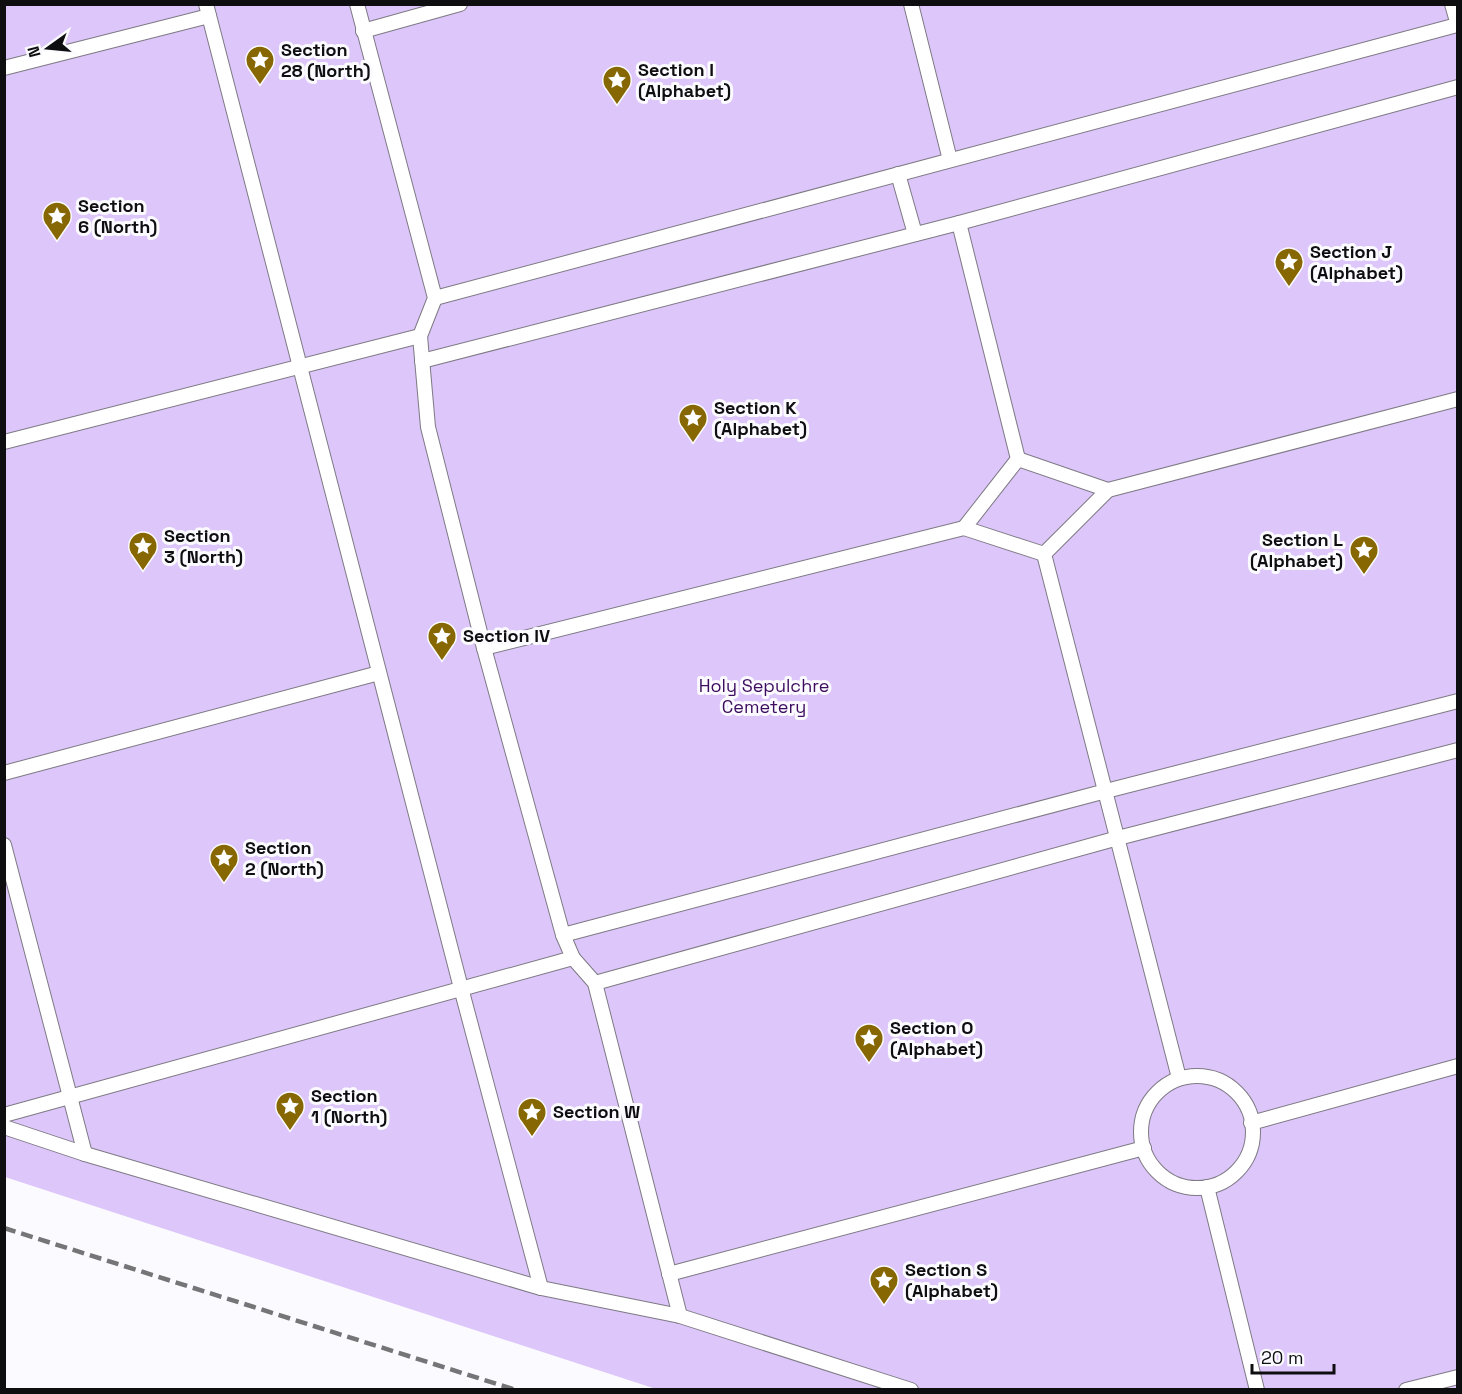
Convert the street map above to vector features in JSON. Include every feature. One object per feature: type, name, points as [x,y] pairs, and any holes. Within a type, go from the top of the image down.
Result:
[{"type":"lane","points":[[357,4],[435,298],[420,336],[428,427],[484,648],[563,935],[573,958],[595,983],[680,1316]]},
{"type":"lane","points":[[363,31],[460,4]]},
{"type":"lane","points":[[911,4],[950,160]]},
{"type":"lane","points":[[435,298],[1457,25],[1452,4]]},
{"type":"lane","points":[[4,68],[207,10],[541,1288]]},
{"type":"lane","points":[[422,361],[958,223],[1458,87]]},
{"type":"lane","points":[[898,174],[915,234]]},
{"type":"lane","points":[[958,223],[1018,459]]},
{"type":"lane","points":[[4,442],[420,336]]},
{"type":"lane","points":[[1044,554],[1108,490],[1458,399]]},
{"type":"lane","points":[[1018,459],[1108,490]]},
{"type":"lane","points":[[964,528],[1018,459]]},
{"type":"lane","points":[[484,648],[964,528],[1044,554]]},
{"type":"lane","points":[[1044,554],[1179,1078]]},
{"type":"lane","points":[[4,773],[379,673]]},
{"type":"lane","points":[[563,935],[1106,791],[1458,701]]},
{"type":"lane","points":[[595,983],[1118,838],[1458,750]]},
{"type":"lane","points":[[4,845],[85,1154]]},
{"type":"lane","points":[[4,1114],[573,958]]},
{"type":"lane","points":[[1251,1123],[1458,1066]]},
{"type":"lane","points":[[1198,1075],[1216,1078],[1232,1087],[1245,1101],[1251,1123],[1254,1137],[1249,1155],[1239,1170],[1224,1182],[1207,1187],[1191,1188],[1175,1183],[1161,1174],[1151,1162],[1144,1148],[1142,1131],[1144,1114],[1158,1092],[1179,1078],[1198,1075]]},
{"type":"lane","points":[[4,1127],[85,1154],[541,1288],[680,1316],[911,1389]]},
{"type":"lane","points":[[669,1274],[1144,1148]]},
{"type":"lane","points":[[1207,1187],[1257,1389]]},
{"type":"lane","points":[[1406,1389],[1458,1377]]},
{"type":"green space","name":"Holy Sepulchre Cemetery","points":[[5,5],[1457,5],[1457,1389],[656,1389],[5,1177]]},
{"type":"railway","points":[[4,1228],[516,1390]]},
{"type":"place","name":"Section 28 (North)","points":[[260,86]]},
{"type":"place","name":"Section I (Alphabet)","points":[[617,106]]},
{"type":"place","name":"Section 6 (North)","points":[[57,242]]},
{"type":"place","name":"Section J (Alphabet)","points":[[1289,288]]},
{"type":"place","name":"Section K (Alphabet)","points":[[693,444]]},
{"type":"place","name":"Section 3 (North)","points":[[143,572]]},
{"type":"place","name":"Section L (Alphabet)","points":[[1364,576]]},
{"type":"place","name":"Section IV","points":[[442,662]]},
{"type":"place","name":"Section 2 (North)","points":[[224,884]]},
{"type":"place","name":"Section O (Alphabet)","points":[[869,1064]]},
{"type":"place","name":"Section 1 (North)","points":[[290,1132]]},
{"type":"place","name":"Section W","points":[[532,1138]]},
{"type":"place","name":"Section S (Alphabet)","points":[[884,1306]]}]
